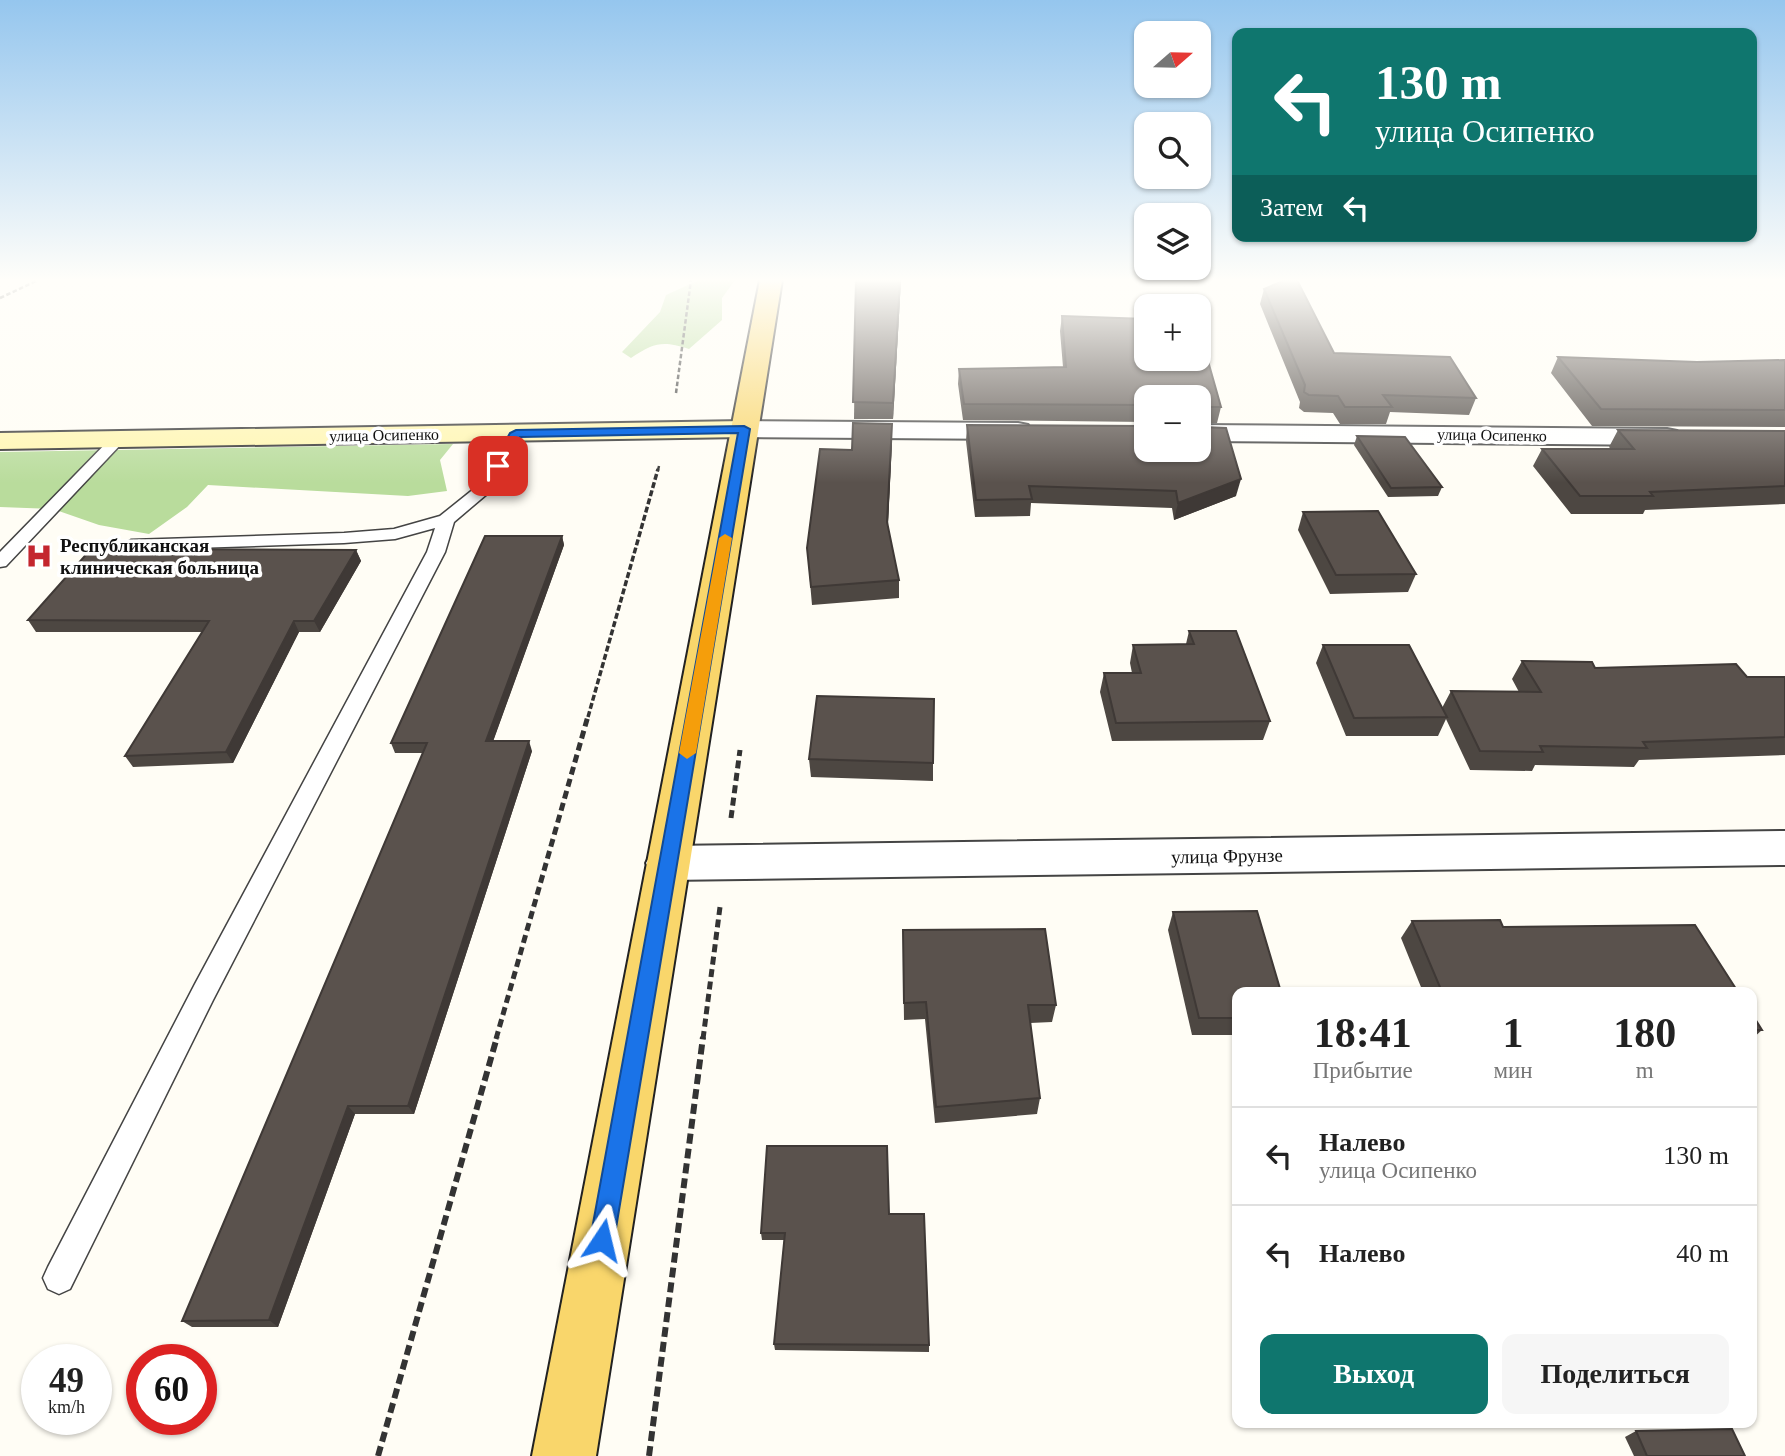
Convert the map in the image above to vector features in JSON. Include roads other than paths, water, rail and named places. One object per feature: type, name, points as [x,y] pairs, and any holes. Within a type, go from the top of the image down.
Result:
[{"type":"main road","points":[[564,1456],[759,348]]},
{"type":"street","name":"улица Осипенко","points":[[0,441],[744,429],[1050,431]]},
{"type":"street","name":"улица Осипенко","points":[[1211,433],[1687,437]]},
{"type":"street","name":"улица Фрунзе","points":[[668,863],[1785,848]]},
{"type":"lane","points":[[131,545],[344,538],[394,534],[446,520],[481,491],[516,433]]},
{"type":"lane","points":[[0,562],[119,438]]},
{"type":"lane","points":[[59,1278],[211,979],[436,552],[446,520]]},
{"type":"place","name":"Республиканская клиническая больница","points":[[39,556]]}]
